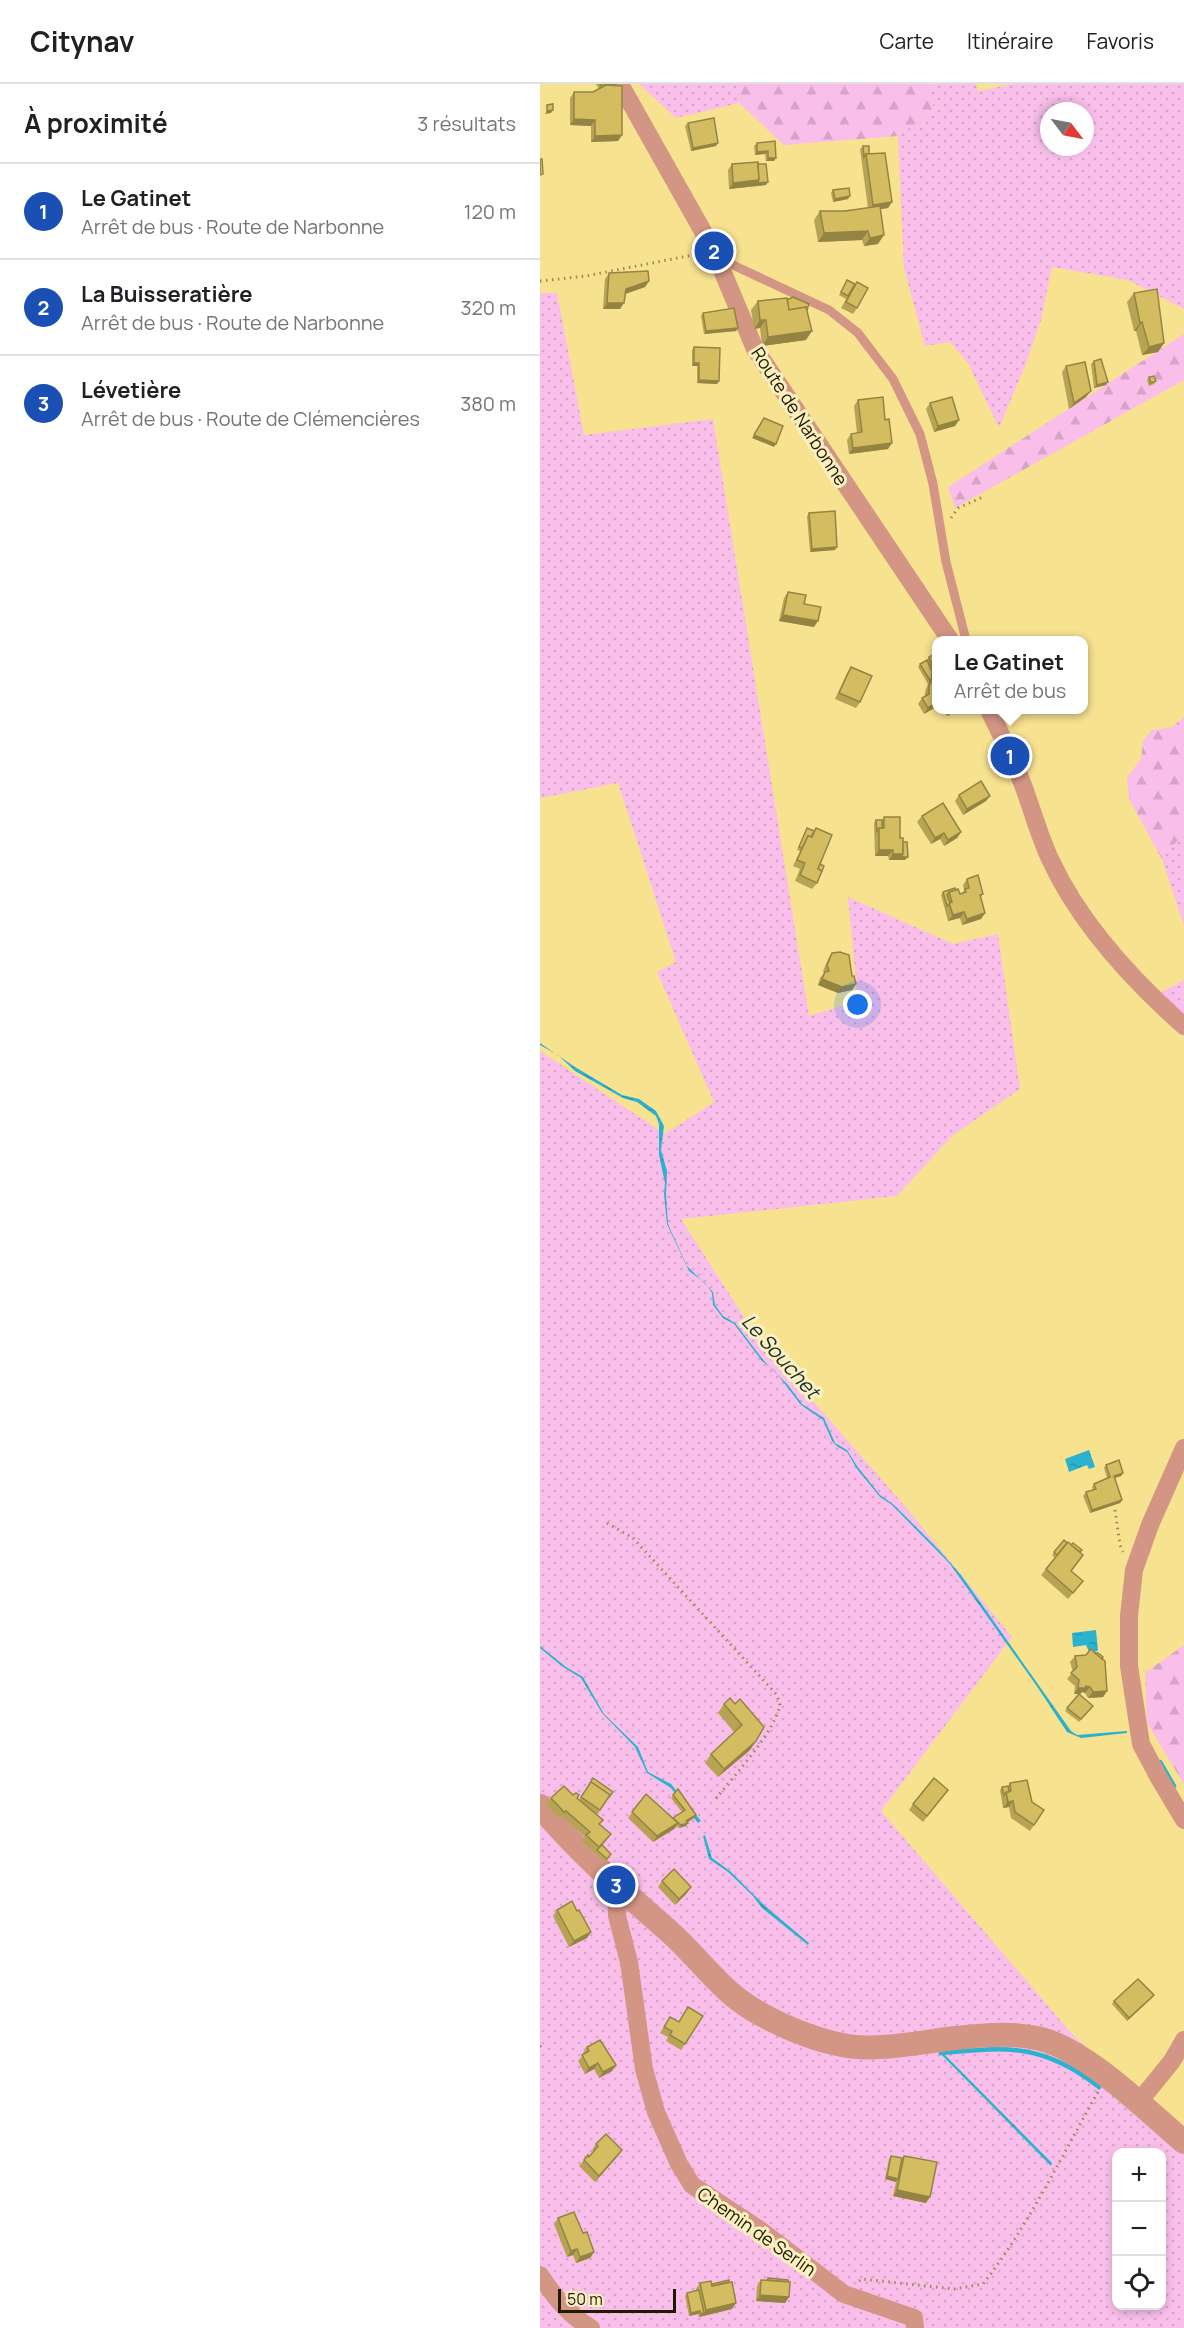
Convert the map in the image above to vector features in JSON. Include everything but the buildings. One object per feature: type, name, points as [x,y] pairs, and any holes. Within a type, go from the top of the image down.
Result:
[{"type":"street","name":"Route de Narbonne","points":[[620,84],[716,254],[755,349],[947,636]]},
{"type":"street","points":[[991,714],[1024,787],[1050,860],[1083,916],[1117,960],[1160,1005],[1184,1026]]},
{"type":"street","points":[[1184,1448],[1150,1525],[1134,1570],[1129,1616],[1129,1666],[1141,1744],[1184,1820]]},
{"type":"street","points":[[540,1806],[573,1843],[616,1885],[666,1928],[728,1991],[744,2004],[813,2036],[843,2046],[873,2047],[998,2033],[1041,2039],[1064,2048],[1090,2063],[1184,2142]]},
{"type":"street","name":"Chemin de Serlin","points":[[616,1885],[617,1917],[629,1962],[644,2069],[656,2112],[679,2164],[692,2185],[760,2230],[844,2294],[914,2318],[915,2328]]},
{"type":"street","points":[[617,1917],[639,1906]]},
{"type":"street","points":[[1138,2103],[1172,2061],[1184,2040]]},
{"type":"street","points":[[540,2275],[555,2299],[578,2321],[591,2328]]},
{"type":"lane","points":[[716,254],[829,310],[858,333],[893,379],[920,434],[933,484],[943,545],[965,636]]},
{"type":"path","points":[[540,281],[586,276],[716,254]]},
{"type":"path","points":[[943,545],[946,525],[958,508],[985,496]]},
{"type":"path","points":[[1115,1510],[1120,1545],[1134,1570]]},
{"type":"path","points":[[606,1523],[633,1538],[777,1695],[780,1705],[771,1727],[749,1759],[735,1773],[715,1800]]},
{"type":"path","points":[[844,2294],[862,2279],[954,2289],[983,2284],[1005,2255],[1047,2186],[1106,2077]]},
{"type":"green space","points":[[639,84],[737,84],[739,103],[676,118]]},
{"type":"green space","points":[[737,84],[929,84],[934,110],[898,136],[784,145],[739,103]]},
{"type":"green space","points":[[929,84],[976,84],[978,91],[1013,84],[1184,84],[1184,309],[1128,280],[1052,267],[1041,320],[999,428],[968,363],[950,342],[925,346],[904,268],[898,136],[934,110]]},
{"type":"green space","points":[[540,293],[557,293],[584,435],[713,419],[809,1016],[858,1001],[848,897],[953,944],[998,934],[1020,1089],[953,1135],[897,1196],[681,1219],[757,1337],[904,1505],[1012,1637],[881,1811],[1072,2034],[1184,2137],[1184,2328],[540,2328],[540,1051],[665,1134],[714,1102],[657,972],[676,962],[618,783],[540,798]]},
{"type":"green space","points":[[1184,334],[1184,380],[955,508],[948,487]]},
{"type":"green space","points":[[1184,716],[1184,833],[1162,859],[1129,799],[1127,777],[1141,759],[1143,741],[1152,730],[1173,727]]},
{"type":"green space","points":[[1184,833],[1184,926],[1162,859]]},
{"type":"green space","points":[[1184,980],[1184,1037],[1146,1001]]},
{"type":"green space","points":[[1184,1645],[1184,1784],[1147,1723],[1145,1673]]},
{"type":"water","points":[[559,1056],[622,1095],[639,1099],[656,1111],[664,1126],[661,1150],[667,1171],[668,1224],[687,1266],[701,1280],[689,1271],[667,1224],[665,1183],[659,1155],[659,1124],[656,1116],[637,1102],[623,1098],[575,1071]]},
{"type":"water","points":[[707,1286],[713,1292],[715,1305],[723,1316],[735,1323],[770,1367],[762,1361],[734,1324],[723,1318],[713,1305],[712,1293]]},
{"type":"water","points":[[777,1374],[802,1404],[824,1418],[835,1443],[847,1450],[880,1495],[894,1505],[961,1575],[1071,1731],[1077,1735],[1127,1731],[1127,1733],[1081,1738],[1067,1732],[950,1564],[892,1505],[880,1497],[857,1469],[847,1452],[832,1441],[823,1420],[801,1405]]},
{"type":"water","points":[[1089,1450],[1095,1467],[1089,1469],[1087,1465],[1069,1472],[1065,1459]]},
{"type":"water","points":[[1096,1630],[1098,1651],[1089,1652],[1086,1645],[1073,1647],[1072,1633]]},
{"type":"water","points":[[540,1646],[566,1667],[583,1677],[604,1714],[638,1747],[648,1772],[671,1784],[701,1821],[698,1823],[671,1788],[647,1773],[635,1747],[602,1713],[581,1678],[563,1667]]},
{"type":"water","points":[[705,1835],[712,1858],[730,1871],[765,1906],[809,1943],[808,1945],[762,1908],[728,1872],[709,1859],[703,1836]]},
{"type":"water","points":[[935,2048],[938,2048],[1052,2163],[1051,2166]]},
{"type":"waterway","name":"Le Souchet","points":[[1160,1762],[1174,1786]]},
{"type":"waterway","points":[[941,2053],[986,2050],[1024,2051],[1060,2062],[1099,2087]]},
{"type":"place","name":"La Buisseratière","points":[[714,251]]},
{"type":"place","name":"Le Gatinet","points":[[1010,756]]},
{"type":"place","name":"Lévetière","points":[[616,1885]]}]
